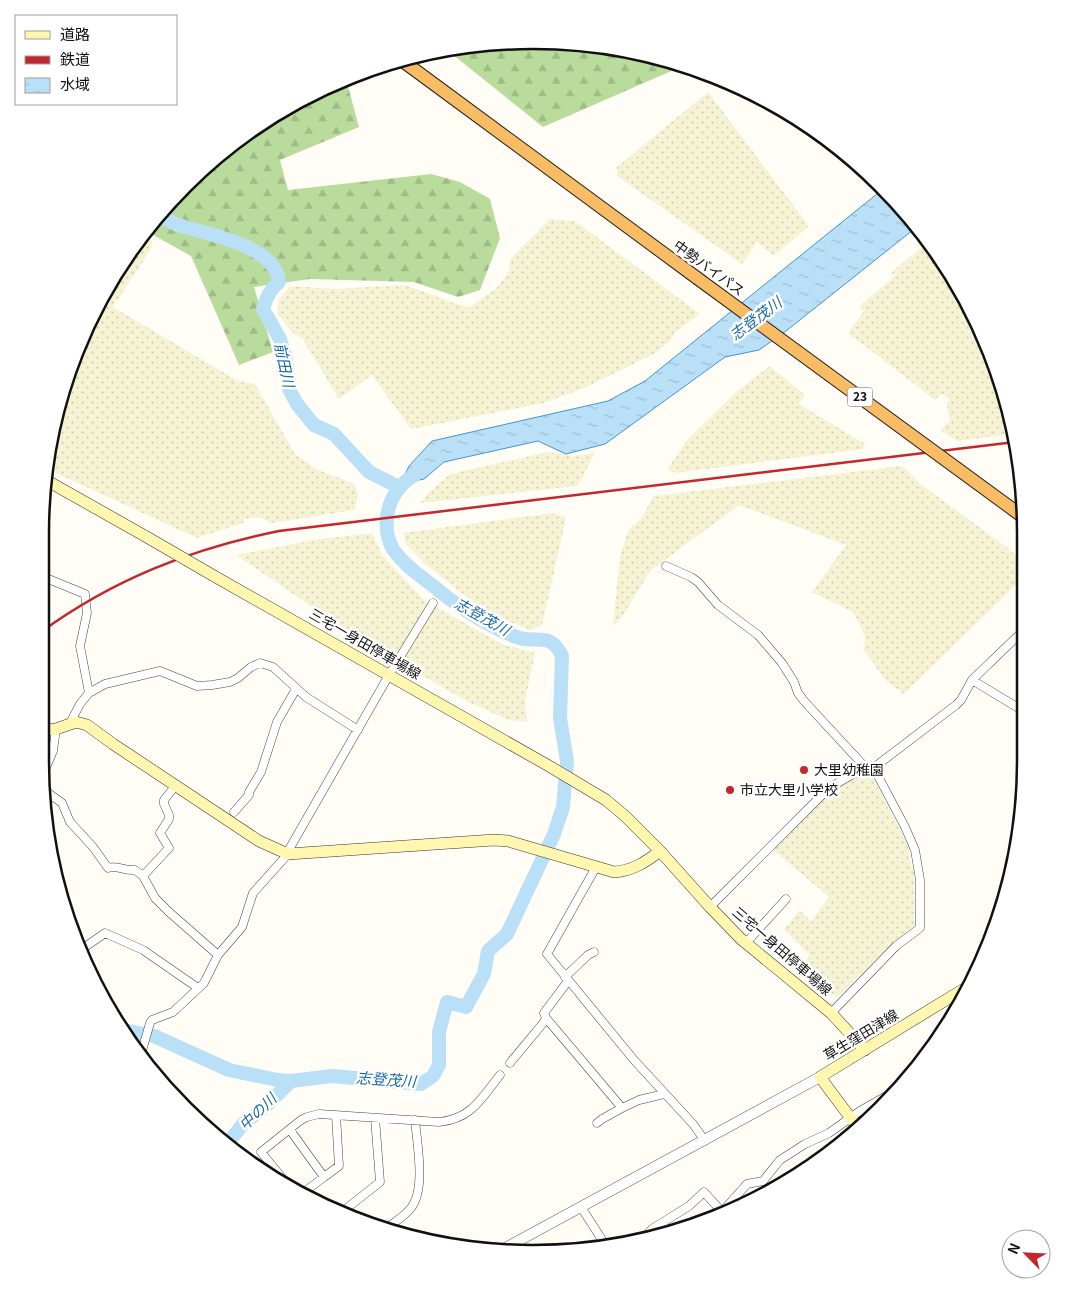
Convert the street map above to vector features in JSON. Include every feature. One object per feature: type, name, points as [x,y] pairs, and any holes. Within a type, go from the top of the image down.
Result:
[{"type":"highway","name":"中勢バイパス","points":[[408,65],[1016,511]]},
{"type":"main road","name":"三宅一身田停車場線","points":[[52,483],[606,800],[660,850],[710,908],[746,943],[831,1012],[865,1050]]},
{"type":"main road","points":[[49,730],[76,722],[92,727],[113,744],[259,841],[287,854],[479,840],[508,841],[614,872],[623,871],[645,863],[660,850]]},
{"type":"main road","name":"草生窪田津線","points":[[854,1123],[820,1077],[957,993]]},
{"type":"street","points":[[666,566],[692,577],[718,605],[758,635],[772,649],[787,669],[800,696],[869,768],[887,791],[915,850],[920,880],[921,924],[919,930],[896,946],[831,1012]]},
{"type":"street","points":[[49,579],[85,594],[87,613],[80,646],[89,692]]},
{"type":"street","points":[[143,1047],[148,1027],[152,1020],[173,1012],[204,983],[218,955],[242,927],[252,893],[287,854],[433,603]]},
{"type":"street","points":[[710,908],[828,788],[869,768],[956,705],[961,700],[972,680],[1017,637]]},
{"type":"street","points":[[69,725],[89,692],[105,684],[160,671],[197,686],[221,684],[238,678],[251,667],[260,663],[277,670],[296,689],[358,730]]},
{"type":"street","points":[[972,680],[1017,707]]},
{"type":"street","points":[[234,812],[249,795],[249,792],[258,780],[277,722],[296,689]]},
{"type":"street","points":[[49,758],[56,729]]},
{"type":"street","points":[[143,876],[169,848],[160,833],[170,815],[164,800],[176,786]]},
{"type":"street","points":[[50,794],[62,803],[70,822],[108,868],[115,866],[127,871],[134,870],[143,876],[155,898],[218,955]]},
{"type":"street","points":[[596,867],[547,954],[566,979],[705,1140]]},
{"type":"street","points":[[746,943],[786,899]]},
{"type":"street","points":[[86,946],[105,933],[143,950],[198,988]]},
{"type":"street","points":[[594,952],[588,955],[566,979],[544,1012],[546,1018],[622,1108]]},
{"type":"street","points":[[510,1063],[546,1018]]},
{"type":"street","points":[[278,1172],[262,1152],[307,1117],[319,1114],[439,1122],[455,1120],[465,1115],[477,1104],[500,1076]]},
{"type":"street","points":[[512,1244],[820,1077]]},
{"type":"street","points":[[597,1123],[639,1100],[664,1094]]},
{"type":"street","points":[[730,1203],[746,1184],[763,1181],[780,1160],[805,1144],[830,1133],[874,1103]]},
{"type":"street","points":[[308,1189],[339,1166],[336,1115]]},
{"type":"street","points":[[347,1208],[380,1182],[375,1118]]},
{"type":"street","points":[[391,1224],[409,1210],[418,1195],[420,1182],[415,1120]]},
{"type":"street","points":[[290,1130],[324,1177]]},
{"type":"street","points":[[650,1231],[688,1206],[704,1192],[718,1208]]},
{"type":"street","points":[[581,1207],[602,1240]]},
{"type":"shaded area","points":[[708,92],[809,226],[774,256],[757,242],[742,264],[617,176],[617,167]]},
{"type":"shaded area","points":[[550,219],[575,221],[700,314],[675,332],[671,340],[656,353],[582,389],[544,403],[411,429],[372,375],[339,399],[302,338],[294,334],[277,314],[279,300],[290,286],[335,289],[405,285],[468,308],[496,289],[509,271],[511,258]]},
{"type":"shaded area","points":[[148,239],[151,240],[153,246],[113,307],[238,381],[255,384],[295,454],[316,469],[354,484],[358,493],[355,510],[272,523],[258,517],[244,519],[243,523],[197,538],[53,472],[58,439],[74,377],[99,319],[114,291]]},
{"type":"shaded area","points":[[923,246],[936,264],[967,319],[980,348],[992,377],[1007,435],[957,441],[940,430],[950,420],[947,405],[949,398],[941,394],[935,400],[848,333],[864,311],[860,308],[862,304],[896,275],[891,273]]},
{"type":"shaded area","points":[[770,366],[805,395],[799,404],[865,444],[863,449],[676,473],[667,470],[687,440],[736,392]]},
{"type":"shaded area","points":[[548,452],[573,456],[595,453],[578,486],[420,503],[428,493],[450,474]]},
{"type":"shaded area","points":[[902,466],[922,485],[1009,549],[1017,557],[1017,584],[904,694],[886,681],[864,650],[865,636],[853,612],[812,592],[846,545],[739,505],[650,571],[622,617],[613,626],[620,556],[629,529],[640,520],[654,496]]},
{"type":"shaded area","points":[[554,513],[566,518],[542,625],[530,630],[500,618],[476,604],[424,563],[406,544],[403,533]]},
{"type":"shaded area","points":[[372,533],[382,555],[424,600],[502,644],[535,653],[525,701],[527,722],[509,720],[468,702],[352,634],[236,555],[314,540]]},
{"type":"shaded area","points":[[860,773],[871,775],[908,845],[910,863],[914,873],[914,927],[888,947],[837,997],[823,989],[824,981],[803,965],[810,955],[784,930],[800,910],[811,921],[829,897],[771,848],[831,789]]},
{"type":"green space","points":[[501,50],[565,50],[627,58],[674,70],[543,127],[454,56]]},
{"type":"green space","points":[[348,86],[359,127],[280,160],[288,190],[431,174],[460,182],[490,199],[500,238],[480,290],[458,297],[414,282],[310,279],[254,287],[273,352],[239,365],[191,256],[152,234],[169,214],[214,169],[264,130],[319,99]]},
{"type":"water","points":[[877,194],[911,231],[786,331],[759,350],[725,357],[605,444],[566,454],[538,441],[444,462],[424,479],[400,484],[409,466],[432,441],[608,401],[645,381]]},
{"type":"waterway","name":"前田川","points":[[165,218],[176,224],[237,243],[266,258],[275,269],[279,282],[269,294],[263,309],[280,339],[285,355],[289,389],[297,404],[314,425],[334,434],[369,472],[399,487]]},
{"type":"waterway","name":"志登茂川","points":[[131,1032],[154,1036],[229,1070],[278,1080],[291,1081],[332,1076],[421,1084],[433,1076],[439,1065],[439,1032],[447,1002],[466,1007],[484,974],[488,951],[507,934],[554,834],[563,807],[567,761],[560,718],[562,656],[551,642],[516,637],[476,617],[416,573],[393,549],[387,534],[388,509],[401,485],[420,471]]},
{"type":"waterway","name":"中の川","points":[[231,1139],[243,1124],[266,1106],[291,1081]]},
{"type":"railway","points":[[49,627],[97,596],[154,568],[215,547],[279,531],[1009,443]]},
{"type":"place","name":"大里幼稚園","points":[[804,770]]},
{"type":"place","name":"市立大里小学校","points":[[730,790]]}]
